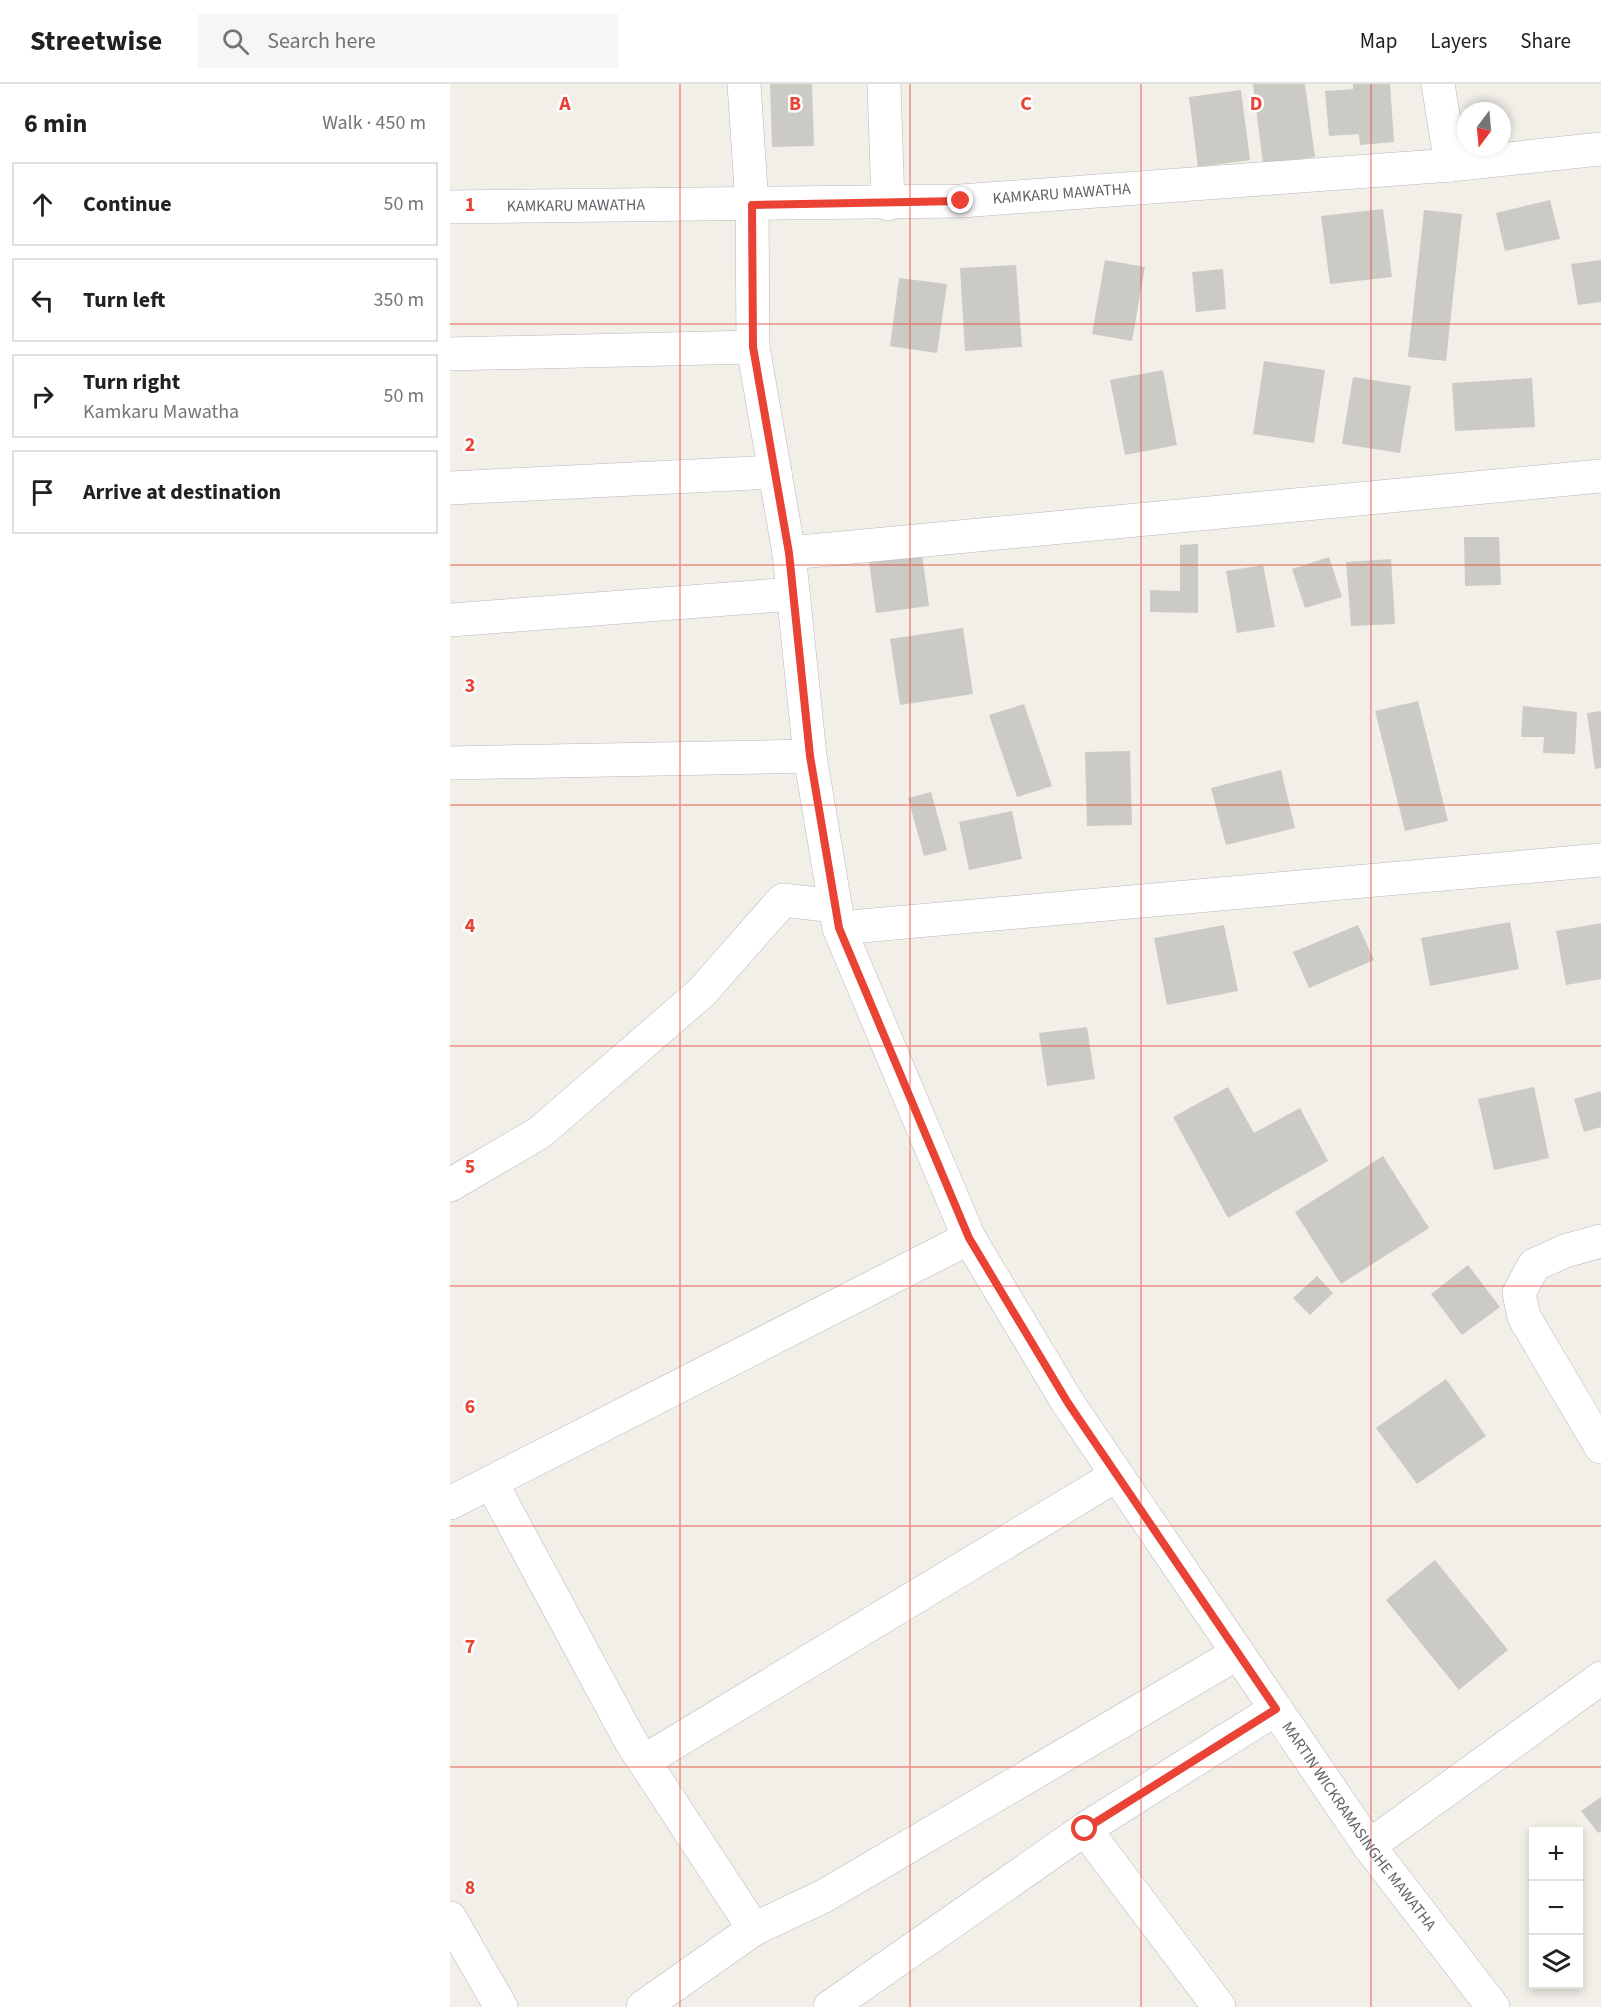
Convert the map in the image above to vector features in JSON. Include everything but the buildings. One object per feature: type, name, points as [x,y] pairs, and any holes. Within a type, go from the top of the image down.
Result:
[{"type":"street","name":"MARTIN WICKRAMASINGHE MAWATHA","points":[[744,84],[752,205],[753,347],[789,553],[810,756],[837,917],[969,1238],[1068,1403],[1369,1846],[1493,2007]]},
{"type":"street","points":[[884,84],[888,204]]},
{"type":"street","points":[[1438,84],[1451,165]]},
{"type":"street","name":"KAMKARU MAWATHA","points":[[450,207],[888,204],[961,201],[1451,165],[1601,149]]},
{"type":"street","points":[[450,354],[753,347]]},
{"type":"street","points":[[450,488],[775,472]]},
{"type":"street","points":[[789,553],[1601,476]]},
{"type":"street","points":[[450,620],[793,594]]},
{"type":"street","points":[[450,763],[810,756]]},
{"type":"street","points":[[450,1185],[539,1133],[701,993],[783,900],[837,917],[1601,860]]},
{"type":"street","points":[[450,1503],[969,1238]]},
{"type":"street","points":[[1601,1241],[1565,1251],[1534,1265],[1519,1293],[1524,1317],[1601,1448]]},
{"type":"street","points":[[644,1761],[1117,1475]]},
{"type":"street","points":[[491,1482],[630,1740],[754,1929]]},
{"type":"street","points":[[643,2007],[754,1929],[824,1896],[1238,1653]]},
{"type":"street","points":[[1369,1846],[1601,1678]]},
{"type":"street","points":[[830,2007],[1085,1829],[1276,1709]]},
{"type":"street","points":[[1085,1829],[1219,2007]]},
{"type":"street","points":[[450,1918],[501,2007]]},
{"type":"route","points":[[961,201],[752,205],[753,347],[789,553],[810,756],[839,928],[933,1158],[969,1238],[1068,1403],[1276,1709],[1085,1829]]}]
